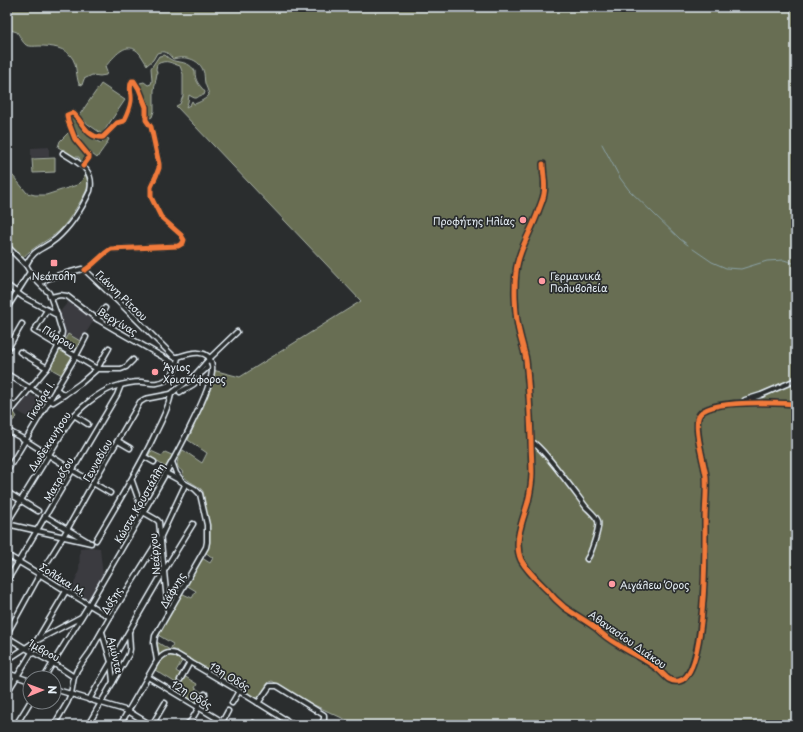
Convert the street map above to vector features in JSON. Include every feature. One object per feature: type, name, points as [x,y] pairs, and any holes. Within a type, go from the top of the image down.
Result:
[{"type":"street","points":[[83,166],[89,156],[75,139],[67,115],[74,114],[87,131],[95,136],[100,138],[102,137],[117,123],[124,121],[131,101],[131,93],[129,88],[132,81],[134,81],[146,107],[146,120],[151,127],[158,164],[156,176],[151,187],[151,197],[161,217],[181,235],[184,240],[183,243],[178,246],[111,249],[92,266],[85,270]]},
{"type":"street","points":[[26,265],[29,258],[34,253],[53,241],[72,222],[88,196],[91,186],[88,171],[83,166],[63,154]]},
{"type":"street","name":"Αθανασίου Διάκου","points":[[543,164],[545,186],[544,195],[535,221],[518,260],[516,275],[517,316],[524,350],[530,407],[532,474],[531,489],[518,542],[519,552],[523,562],[535,577],[563,606],[616,644],[655,667],[667,678],[674,681],[680,681],[686,678],[692,667],[699,642],[705,565],[706,486],[704,466],[696,424],[698,415],[711,407],[728,404],[796,404]]},
{"type":"street","points":[[7,246],[26,265],[51,297],[62,332],[58,346],[47,368],[7,416]]},
{"type":"street","name":"Γιάννη Ρίτσου","points":[[40,283],[46,279],[82,269],[85,270],[170,353],[178,357]]},
{"type":"street","points":[[7,308],[30,272]]},
{"type":"street","points":[[7,285],[16,293],[57,315]]},
{"type":"street","name":"Βεργίνας","points":[[51,297],[60,295],[67,296],[97,319],[177,365]]},
{"type":"street","points":[[97,319],[104,308]]},
{"type":"street","name":"Πύρρου","points":[[47,310],[34,331],[97,369]]},
{"type":"street","points":[[7,350],[22,324]]},
{"type":"street","name":"Γενναδίου","points":[[7,634],[40,574],[68,529],[140,402],[145,399],[171,394],[194,376],[237,332]]},
{"type":"street","name":"Γκούρα Ι.","points":[[7,471],[25,440],[51,401],[56,389],[86,337]]},
{"type":"street","points":[[7,374],[51,401],[64,395],[97,369],[109,348]]},
{"type":"street","points":[[20,352],[47,368]]},
{"type":"street","points":[[177,365],[178,357],[191,353],[201,352],[210,358]]},
{"type":"street","name":"Κώστα Κρυστάλλη","points":[[49,670],[123,548],[183,442],[205,393],[212,372],[210,358]]},
{"type":"street","points":[[97,369],[126,367],[134,360]]},
{"type":"street","points":[[180,392],[195,384],[199,379],[199,375],[207,368],[205,364]]},
{"type":"street","name":"Δωδεκανήσου","points":[[7,524],[48,455],[74,415],[109,389],[137,382],[161,382],[173,373],[177,365]]},
{"type":"street","points":[[742,403],[745,400],[762,395],[796,380]]},
{"type":"street","name":"Ματρόζου","points":[[7,580],[117,395],[121,385]]},
{"type":"street","points":[[56,389],[64,395]]},
{"type":"street","points":[[96,540],[132,481],[145,456],[166,410],[171,394]]},
{"type":"street","points":[[7,401],[15,406]]},
{"type":"street","points":[[74,415],[88,424]]},
{"type":"street","points":[[7,430],[63,464]]},
{"type":"street","points":[[118,441],[130,448]]},
{"type":"street","points":[[531,441],[538,446],[568,481],[590,512],[597,519],[598,525],[592,552],[587,559]]},
{"type":"street","points":[[145,456],[154,462]]},
{"type":"street","points":[[172,462],[176,473],[185,485]]},
{"type":"street","points":[[72,470],[82,476]]},
{"type":"street","name":"Δάφνης","points":[[157,661],[154,639],[206,547],[207,542],[206,521],[200,494],[195,489],[185,485],[166,473]]},
{"type":"street","points":[[132,481],[143,512]]},
{"type":"street","points":[[93,483],[110,493]]},
{"type":"street","name":"Δόξης","points":[[54,725],[71,694],[77,670],[161,536],[185,485]]},
{"type":"street","points":[[7,492],[38,511]]},
{"type":"street","name":"Νεάρχου","points":[[143,512],[159,522],[168,612]]},
{"type":"street","points":[[7,524],[91,543],[45,516]]},
{"type":"street","points":[[89,700],[193,524]]},
{"type":"street","name":"Σολάκα Μ.","points":[[7,555],[110,617]]},
{"type":"street","points":[[36,641],[66,591]]},
{"type":"street","points":[[7,660],[36,641],[81,617]]},
{"type":"street","name":"Αμύντα","points":[[102,632],[111,662],[113,682]]},
{"type":"street","points":[[88,725],[129,654],[129,632]]},
{"type":"street","name":"Ίμβρου","points":[[7,637],[53,663],[74,678]]},
{"type":"street","points":[[10,688],[32,652]]},
{"type":"street","name":"13η Οδός","points":[[157,661],[163,654],[170,652],[176,654],[294,725]]},
{"type":"street","points":[[120,725],[157,661]]},
{"type":"street","points":[[180,680],[190,662]]},
{"type":"street","points":[[7,673],[22,678]]},
{"type":"street","name":"12η Οδός","points":[[148,677],[228,725]]},
{"type":"street","points":[[258,703],[270,686],[277,686],[324,716],[321,725]]},
{"type":"street","points":[[62,691],[128,711],[152,725],[165,703]]},
{"type":"street","points":[[232,703],[239,691]]},
{"type":"street","points":[[186,725],[191,721],[205,694]]},
{"type":"street","points":[[16,725],[25,710]]},
{"type":"street","points":[[218,725],[228,711]]},
{"type":"street","points":[[281,725],[285,719]]},
{"type":"shaded area","points":[[49,147],[49,157],[31,158],[31,148]]},
{"type":"shaded area","points":[[69,301],[94,320],[75,351],[61,343],[58,316]]},
{"type":"shaded area","points":[[29,394],[44,402],[33,420],[15,410]]},
{"type":"shaded area","points":[[80,548],[100,548],[103,576],[89,600],[72,591],[72,589],[79,570]]},
{"type":"green space","points":[[7,7],[796,7],[796,725],[357,725],[312,704],[272,681],[267,684],[257,700],[175,650],[170,650],[173,644],[158,635],[181,593],[192,598],[196,591],[186,585],[202,558],[210,563],[213,558],[205,552],[207,540],[203,492],[187,480],[177,464],[183,450],[202,463],[207,453],[188,440],[208,392],[213,370],[240,377],[361,301],[176,106],[180,104],[183,96],[183,74],[180,66],[166,62],[157,64],[154,90],[154,111],[152,117],[148,117],[138,87],[140,83],[144,82],[148,85],[151,84],[151,68],[159,56],[165,55],[174,61],[188,64],[195,71],[199,85],[205,92],[204,95],[196,98],[189,95],[186,107],[190,105],[192,101],[194,104],[207,98],[209,95],[203,70],[198,63],[194,60],[186,58],[173,59],[163,52],[157,53],[153,60],[147,65],[140,54],[135,50],[126,48],[117,54],[105,67],[107,72],[106,75],[92,75],[84,79],[82,85],[79,84],[75,65],[70,55],[58,48],[26,45],[17,32],[7,29]]},
{"type":"green space","points":[[101,84],[125,100],[102,134],[78,117]]},
{"type":"green space","points":[[70,117],[73,117],[96,141],[101,143],[106,138],[109,139],[97,158],[80,140]]},
{"type":"green space","points":[[69,132],[88,156],[83,162],[80,161],[79,157],[74,157],[58,147],[60,141]]},
{"type":"green space","points":[[55,158],[55,172],[33,173],[32,159]]},
{"type":"green space","points":[[7,171],[27,193],[35,195],[46,195],[77,185],[83,179],[85,174],[88,182],[84,195],[62,228],[55,235],[28,252],[23,258],[20,258],[7,244]]},
{"type":"green space","points":[[68,334],[82,342],[77,350],[63,343]]},
{"type":"green space","points":[[61,348],[74,356],[62,375],[53,370],[51,366]]},
{"type":"green space","points":[[14,412],[17,417],[7,426],[7,420]]},
{"type":"green space","points":[[151,451],[162,456],[165,452],[174,456],[167,468],[148,456]]},
{"type":"green space","points":[[157,642],[170,650],[159,656]]},
{"type":"green space","points":[[169,655],[182,661],[176,671],[181,674],[176,683],[155,670],[160,661]]},
{"type":"green space","points":[[184,676],[197,684],[195,688],[203,693],[197,703],[175,691]]},
{"type":"waterway","points":[[602,144],[620,178],[629,190],[688,245]]},
{"type":"waterway","points":[[693,249],[712,262],[726,268],[741,269],[767,261],[784,260],[796,264]]},
{"type":"cycle path","points":[[83,166],[89,156],[75,139],[67,115],[72,113],[74,114],[86,130],[93,136],[103,137],[117,123],[124,121],[131,104],[130,89],[132,81],[134,81],[146,107],[146,120],[151,127],[159,164],[159,168],[151,187],[151,197],[161,217],[181,235],[184,240],[183,243],[178,246],[111,249],[85,270]]},
{"type":"cycle path","points":[[543,164],[545,186],[544,196],[519,257],[515,278],[516,313],[526,360],[528,380],[532,473],[528,502],[518,538],[518,546],[523,564],[557,601],[609,639],[654,666],[670,680],[679,681],[688,674],[695,657],[700,635],[704,581],[706,476],[699,444],[697,426],[698,419],[700,414],[707,409],[730,404],[796,404]]},
{"type":"place","name":"Προφήτης Ηλίας","points":[[523,220]]},
{"type":"place","name":"Νεάπολη","points":[[54,263]]},
{"type":"place","name":"Γερμανικά Πολυβολεία","points":[[542,281]]},
{"type":"place","name":"Άγιος Χριστόφορος","points":[[155,372]]},
{"type":"place","name":"Αιγάλεω Όρος","points":[[612,584]]}]
